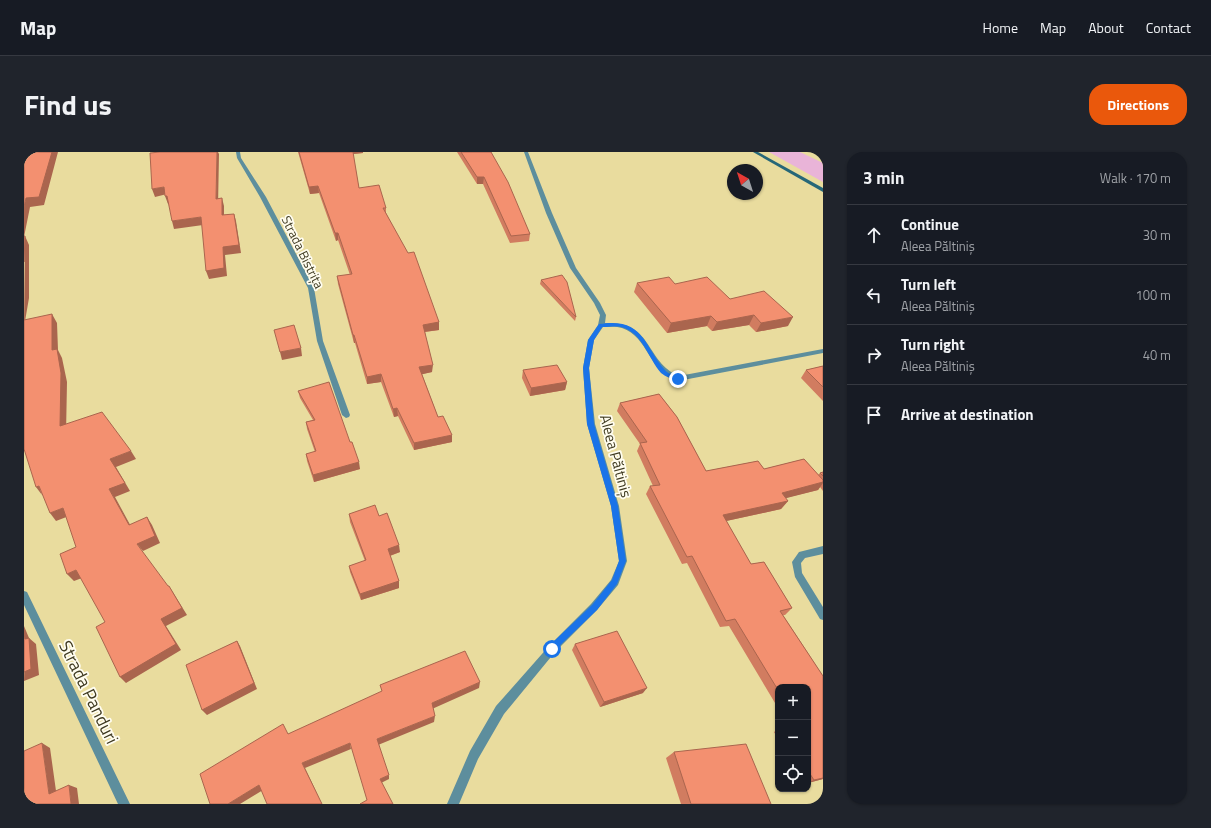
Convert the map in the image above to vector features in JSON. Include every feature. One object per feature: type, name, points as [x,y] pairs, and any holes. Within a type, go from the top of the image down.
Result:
[{"type":"main road","points":[[755,152],[823,190]]},
{"type":"street","name":"Strada Bistrița","points":[[238,152],[239,158],[263,197],[311,288],[320,341],[346,415]]},
{"type":"street","points":[[526,152],[573,268],[603,314],[601,326],[622,326],[633,331],[645,343],[664,372],[671,377],[678,379],[823,351]]},
{"type":"street","name":"Aleea Păltiniș","points":[[453,804],[474,755],[500,710],[552,649],[594,607],[615,582],[623,561],[615,506],[590,424],[586,368],[591,340],[601,326]]},
{"type":"street","points":[[823,550],[802,554],[796,562],[798,574],[823,616]]},
{"type":"street","name":"Strada Panduri","points":[[24,595],[124,804]]},
{"type":"shaded area","points":[[769,152],[800,152],[823,163],[823,182]]},
{"type":"building","points":[[24,152],[52,152],[39,197],[26,198],[24,207]]},
{"type":"building","points":[[217,152],[216,199],[222,198],[222,215],[234,214],[239,245],[223,247],[224,268],[206,271],[201,217],[172,221],[164,187],[152,189],[150,153]]},
{"type":"building","points":[[299,152],[353,152],[359,188],[379,185],[386,208],[383,208],[408,253],[414,252],[439,322],[423,325],[433,365],[419,367],[438,417],[443,416],[452,435],[414,443],[397,408],[393,409],[381,374],[367,377],[353,335],[337,276],[352,274],[338,233],[335,233],[318,186],[309,187]]},
{"type":"building","points":[[461,152],[491,152],[508,182],[530,234],[511,236],[484,177],[477,177]]},
{"type":"building","points":[[24,236],[25,236],[24,262]]},
{"type":"building","points":[[562,275],[567,282],[576,317],[541,280]]},
{"type":"building","points":[[669,277],[675,284],[707,277],[730,299],[764,291],[793,317],[761,323],[754,315],[717,322],[711,316],[671,323],[637,283]]},
{"type":"building","points":[[52,314],[52,350],[57,349],[61,373],[60,426],[102,412],[131,451],[110,459],[125,483],[109,489],[129,525],[147,517],[155,536],[137,544],[169,586],[182,608],[161,619],[176,644],[120,677],[96,627],[105,622],[76,570],[67,574],[60,554],[76,547],[63,508],[50,513],[39,486],[36,487],[24,449],[24,320]]},
{"type":"building","points":[[294,325],[301,348],[280,352],[274,330]]},
{"type":"building","points":[[557,365],[567,382],[531,388],[523,370]]},
{"type":"building","points":[[823,366],[823,387],[806,370]]},
{"type":"building","points":[[329,382],[350,442],[352,442],[359,462],[313,475],[306,454],[316,451],[306,422],[315,420],[298,391]]},
{"type":"building","points":[[659,394],[677,417],[706,471],[758,461],[764,469],[804,459],[823,480],[823,482],[782,493],[788,501],[723,515],[751,564],[764,562],[792,608],[780,611],[823,676],[823,778],[814,780],[811,776],[811,684],[775,685],[735,619],[726,621],[692,556],[687,557],[650,486],[660,485],[640,443],[647,442],[620,403]]},
{"type":"building","points":[[375,505],[379,516],[387,513],[399,545],[388,549],[399,581],[360,594],[349,566],[366,560],[349,514]]},
{"type":"building","points":[[617,631],[647,688],[604,702],[575,644]]},
{"type":"building","points":[[24,637],[25,639],[29,638],[31,669],[24,672]]},
{"type":"building","points":[[237,641],[254,683],[202,710],[186,665]]},
{"type":"building","points":[[465,651],[480,682],[432,703],[435,716],[377,739],[389,775],[380,779],[393,804],[360,804],[367,800],[350,743],[302,763],[322,804],[267,804],[259,785],[228,804],[210,804],[200,774],[283,724],[288,734],[382,691],[380,685]]},
{"type":"building","points":[[42,743],[49,794],[69,785],[71,804],[24,804],[24,751]]},
{"type":"building","points":[[746,744],[771,804],[691,804],[674,752]]},
{"type":"route","points":[[552,649],[594,607],[615,582],[623,561],[615,506],[590,424],[586,368],[591,340],[601,326],[622,326],[630,329],[645,343],[659,367],[671,377],[678,379]]}]
